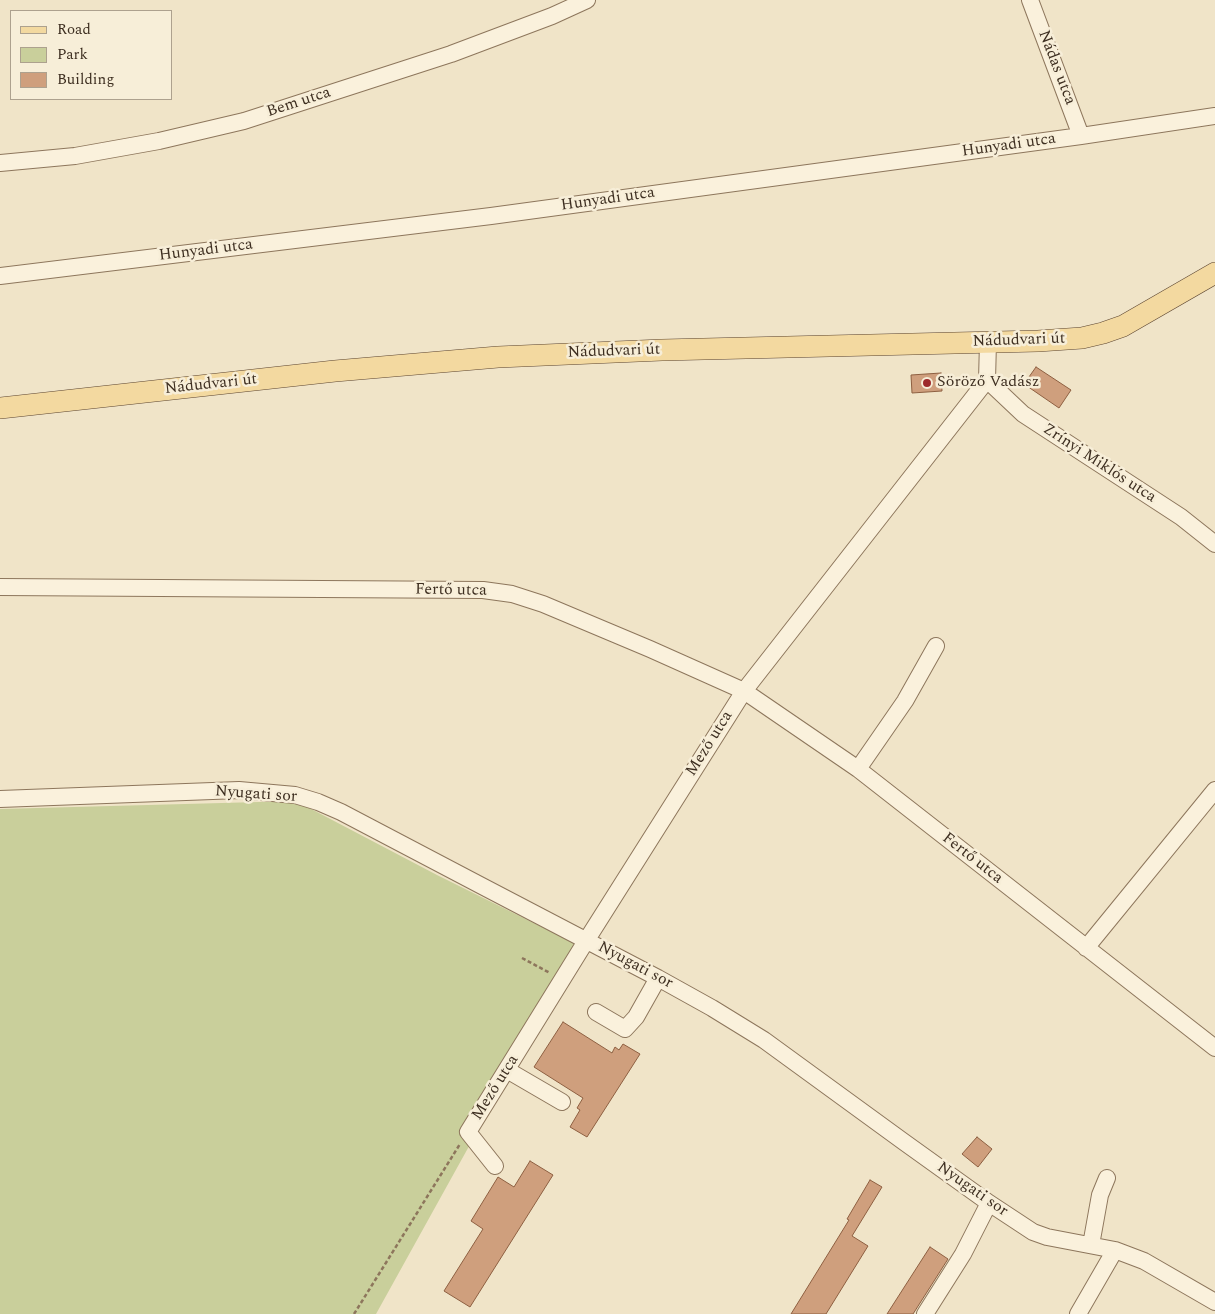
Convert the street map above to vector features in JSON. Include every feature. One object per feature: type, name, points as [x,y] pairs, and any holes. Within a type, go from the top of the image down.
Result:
[{"type":"main road","name":"Nádudvari út","points":[[0,408],[334,371],[498,357],[662,350],[1082,338],[1123,326],[1215,272]]},
{"type":"street","name":"Bem utca","points":[[0,164],[75,156],[159,141],[244,121],[451,54],[552,16],[587,0]]},
{"type":"street","name":"Nádas utca","points":[[1030,0],[1081,136]]},
{"type":"street","name":"Hunyadi utca","points":[[0,276],[491,216],[1215,116]]},
{"type":"street","points":[[987,380],[988,342]]},
{"type":"street","name":"Zrínyi Miklós utca","points":[[987,380],[1022,414],[1182,517],[1215,544]]},
{"type":"street","name":"Mező utca","points":[[468,1132],[744,691],[987,380]]},
{"type":"street","name":"Fertő utca","points":[[0,587],[483,590],[512,594],[561,612],[744,691],[858,770],[1215,1048]]},
{"type":"street","points":[[858,770],[904,701],[936,646]]},
{"type":"street","name":"Nyugati sor","points":[[0,799],[239,790],[295,795],[318,802],[341,812],[658,978],[764,1040],[1033,1232],[1115,1250],[1144,1261],[1215,1302]]},
{"type":"street","points":[[1086,948],[1215,790]]},
{"type":"street","points":[[596,1012],[625,1028],[636,1017],[658,978]]},
{"type":"street","points":[[507,1070],[562,1102]]},
{"type":"street","points":[[468,1132],[495,1166]]},
{"type":"street","points":[[1091,1245],[1100,1195],[1106,1178]]},
{"type":"street","points":[[925,1314],[963,1254],[990,1203]]},
{"type":"street","points":[[1078,1314],[1115,1250]]},
{"type":"path","points":[[522,958],[562,980]]},
{"type":"path","points":[[354,1314],[468,1132]]},
{"type":"green space","points":[[296,801],[437,875],[580,946],[376,1314],[0,1314],[0,809]]},
{"type":"building","points":[[1036,367],[1071,390],[1059,408],[1024,384]]},
{"type":"building","name":"Söröző Vadász","points":[[941,373],[942,391],[912,393],[911,375]]},
{"type":"building","points":[[563,1022],[612,1053],[615,1047],[619,1050],[623,1044],[640,1054],[587,1137],[570,1127],[580,1110],[577,1108],[583,1098],[534,1067]]},
{"type":"building","points":[[977,1137],[992,1149],[978,1167],[962,1154]]},
{"type":"building","points":[[530,1161],[553,1175],[470,1307],[444,1291],[483,1229],[471,1221],[498,1177],[514,1187]]},
{"type":"building","points":[[870,1180],[882,1187],[852,1236],[868,1246],[826,1314],[791,1314],[849,1220],[847,1219]]},
{"type":"building","points":[[930,1247],[948,1259],[913,1314],[887,1314]]},
{"type":"place","name":"Söröző Vadász","points":[[927,383]]}]
